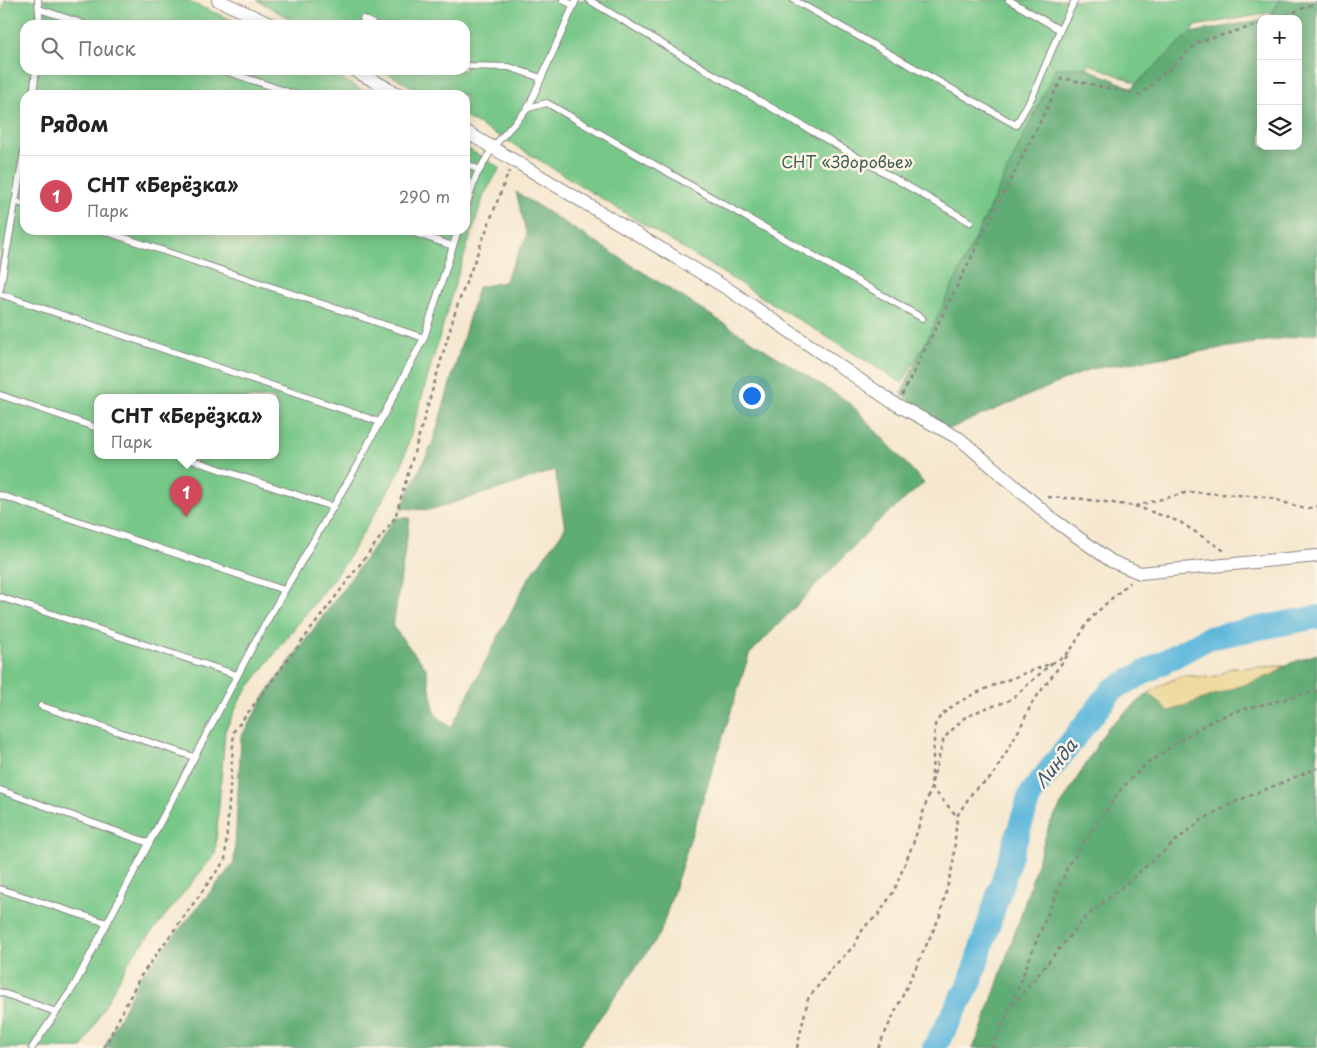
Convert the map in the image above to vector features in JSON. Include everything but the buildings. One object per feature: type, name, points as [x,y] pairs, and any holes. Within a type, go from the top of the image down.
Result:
[{"type":"street","points":[[218,0],[261,20]]},
{"type":"street","points":[[363,75],[391,90]]},
{"type":"street","points":[[470,134],[728,289],[898,405],[960,439],[1054,520],[1111,561],[1140,572],[1317,556]]},
{"type":"lane","points":[[38,0],[40,20]]},
{"type":"lane","points":[[470,195],[476,176],[493,147],[528,108],[574,3],[563,0]]},
{"type":"lane","points":[[589,0],[740,90],[970,222]]},
{"type":"lane","points":[[794,0],[1016,125],[1034,93],[1060,30],[1075,0]]},
{"type":"lane","points":[[1009,0],[1060,30]]},
{"type":"lane","points":[[39,9],[71,20]]},
{"type":"lane","points":[[470,66],[509,67],[541,78]]},
{"type":"lane","points":[[34,90],[35,75]]},
{"type":"lane","points":[[237,75],[282,90]]},
{"type":"lane","points":[[528,108],[548,103],[922,318]]},
{"type":"lane","points":[[470,166],[479,170]]},
{"type":"lane","points":[[0,289],[20,174]]},
{"type":"lane","points":[[15,202],[20,204]]},
{"type":"lane","points":[[116,235],[424,338]]},
{"type":"lane","points":[[421,235],[453,246]]},
{"type":"lane","points":[[32,1048],[74,986],[237,675],[333,507],[424,338],[456,235]]},
{"type":"lane","points":[[0,294],[380,422]]},
{"type":"lane","points":[[0,395],[94,427]]},
{"type":"lane","points":[[189,459],[333,507]]},
{"type":"lane","points":[[0,495],[284,590]]},
{"type":"lane","points":[[0,597],[237,675]]},
{"type":"lane","points":[[41,706],[194,757]]},
{"type":"lane","points":[[0,790],[149,844]]},
{"type":"lane","points":[[0,889],[107,923]]},
{"type":"lane","points":[[0,992],[56,1012]]},
{"type":"path","points":[[1288,15],[1317,2]]},
{"type":"path","points":[[898,405],[1062,78],[1140,95],[1198,42],[1257,25]]},
{"type":"path","points":[[104,1048],[140,977],[225,860],[234,731],[395,518],[456,309],[514,159]]},
{"type":"path","points":[[1135,506],[1189,492],[1267,497],[1305,509],[1317,506]]},
{"type":"path","points":[[1027,496],[1083,499],[1135,506],[1180,522],[1242,562]]},
{"type":"path","points":[[878,1048],[940,916],[953,864],[957,816],[974,790],[992,777],[1032,703],[1078,641],[1088,622],[1140,572]]},
{"type":"path","points":[[797,1048],[808,998],[832,968],[854,946],[864,928],[878,915],[894,891],[914,840],[931,788],[944,738],[964,718],[983,709],[1006,702],[1015,696],[1068,652],[1078,641]]},
{"type":"path","points":[[957,816],[931,788],[934,725],[938,717],[970,696],[1055,661]]},
{"type":"path","points":[[991,1048],[1010,1008],[1069,864],[1121,789],[1144,766],[1212,720],[1233,712],[1317,691]]},
{"type":"path","points":[[1010,1008],[1083,920],[1190,829],[1203,819],[1237,801],[1317,768]]},
{"type":"green space","points":[[5,0],[185,0],[231,20],[20,20],[20,75],[334,75],[361,90],[20,90],[20,235],[470,235],[470,150],[500,168],[484,195],[456,281],[400,471],[345,563],[242,696],[225,731],[215,854],[130,959],[82,1048],[0,1048],[0,21]]},
{"type":"green space","name":"СНТ «Здоровье»","points":[[257,0],[1282,0],[1276,12],[1195,26],[1151,89],[1090,64],[902,383],[508,141],[470,120],[470,90],[417,90],[391,75],[470,75],[470,20],[292,20]]},
{"type":"green space","points":[[1279,0],[1317,0],[1317,333],[1091,369],[949,429],[901,394],[1056,68],[1084,67],[1132,88],[1190,33],[1257,21],[1257,150],[1302,150],[1302,15],[1271,15]]},
{"type":"green space","points":[[516,192],[850,403],[924,483],[874,525],[749,655],[660,934],[578,1048],[104,1048],[140,977],[234,863],[241,737],[266,694],[395,518],[410,518],[393,627],[426,668],[435,714],[451,728],[528,579],[565,528],[555,470],[429,510],[401,508],[433,442],[478,287],[504,282],[527,236]]},
{"type":"green space","points":[[1317,654],[1317,1048],[973,1048],[1020,918],[1049,825],[1108,727],[1149,693],[1169,711],[1274,674],[1288,664]]},
{"type":"sand","points":[[1284,666],[1274,674],[1169,711],[1149,693],[1165,683],[1184,675],[1218,676],[1230,668]]},
{"type":"waterway","name":"Линда","points":[[934,1048],[970,983],[1030,795],[1112,690],[1208,638],[1317,617]]},
{"type":"place","name":"СНТ «Берёзка»","points":[[186,517]]}]
